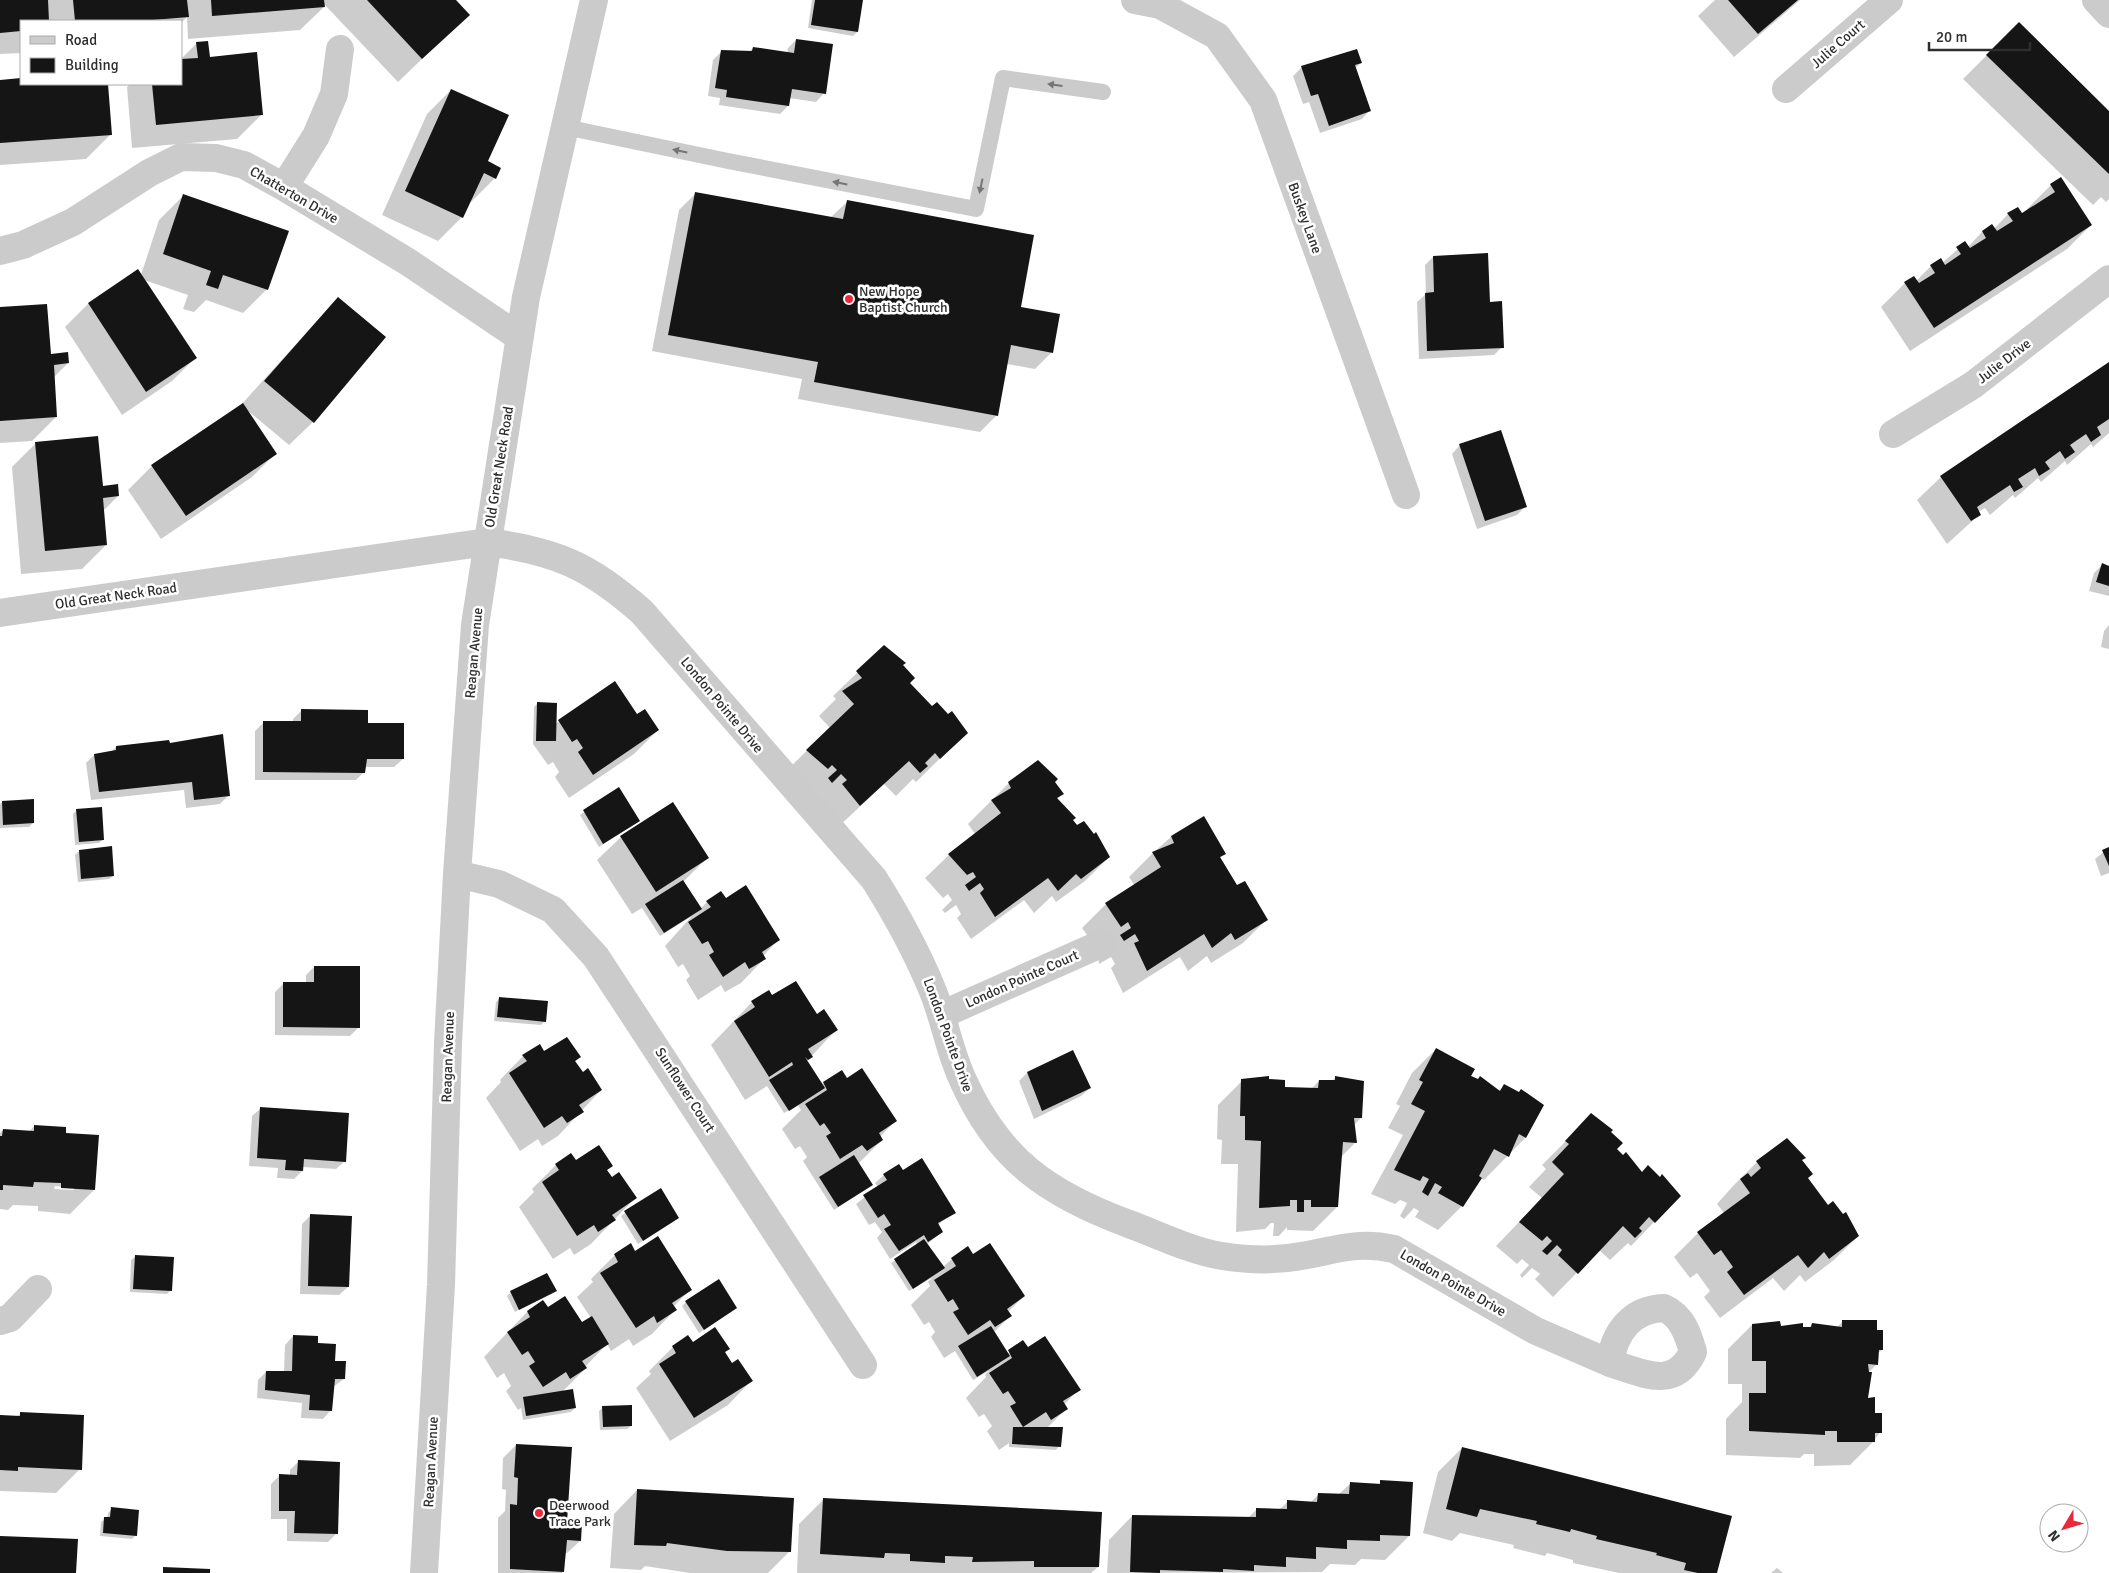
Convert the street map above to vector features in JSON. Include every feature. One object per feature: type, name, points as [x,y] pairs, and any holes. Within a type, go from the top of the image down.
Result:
[{"type":"street","name":"Old Great Neck Road","points":[[0,613],[486,542],[526,297],[594,0]]},
{"type":"street","name":"Buskey Lane","points":[[1134,0],[1160,5],[1217,36],[1263,100],[1406,495]]},
{"type":"street","name":"Julie Court","points":[[1786,89],[1889,0]]},
{"type":"street","points":[[2096,0],[2109,14]]},
{"type":"street","points":[[284,187],[316,136],[334,94],[340,50]]},
{"type":"street","name":"Chatterton Drive","points":[[0,250],[23,245],[73,222],[149,174],[181,157],[216,158],[244,165],[284,187],[408,262],[519,337]]},
{"type":"street","name":"Julie Drive","points":[[1893,434],[1973,385],[2109,279]]},
{"type":"street","name":"Reagan Avenue","points":[[424,1573],[441,1285],[448,1043],[457,874],[475,625],[486,542]]},
{"type":"street","name":"London Pointe Drive","points":[[486,542],[528,548],[576,564],[612,585],[642,612],[874,879],[904,927],[933,990],[961,1077],[981,1116],[1002,1144],[1047,1186],[1085,1208],[1220,1255],[1256,1259],[1300,1256],[1348,1245],[1377,1245],[1394,1249],[1536,1331],[1610,1363]]},
{"type":"street","name":"Sunflower Court","points":[[457,874],[499,884],[553,910],[596,957],[863,1365]]},
{"type":"street","name":"London Pointe Court","points":[[941,1015],[1102,943]]},
{"type":"street","points":[[0,1321],[10,1318],[38,1289]]},
{"type":"lane","points":[[565,127],[976,209],[1003,78],[1103,92]]},
{"type":"building","points":[[0,0],[48,0],[49,20],[20,20],[20,31],[0,33]]},
{"type":"building","points":[[73,0],[187,0],[189,17],[152,20],[75,20]]},
{"type":"building","points":[[211,0],[324,0],[325,7],[212,16]]},
{"type":"building","points":[[367,0],[456,0],[470,15],[422,59]]},
{"type":"building","points":[[815,0],[863,0],[858,32],[811,25]]},
{"type":"building","points":[[1728,0],[1798,0],[1758,34]]},
{"type":"building","points":[[2019,22],[2109,111],[2109,174],[1986,55]]},
{"type":"building","points":[[796,39],[833,44],[826,94],[792,89],[789,106],[726,97],[727,90],[715,88],[721,50],[752,51],[753,47],[794,53]]},
{"type":"building","points":[[208,41],[210,57],[257,52],[263,115],[156,125],[152,85],[182,85],[182,59],[198,58],[196,42]]},
{"type":"building","points":[[1357,49],[1362,63],[1355,65],[1371,111],[1329,126],[1318,94],[1311,96],[1301,66]]},
{"type":"building","points":[[20,78],[20,85],[108,85],[112,135],[0,143],[0,80]]},
{"type":"building","points":[[451,89],[509,115],[488,161],[501,168],[496,179],[484,173],[463,218],[405,191]]},
{"type":"building","points":[[2061,177],[2092,225],[1934,328],[1904,282],[1914,276],[1919,283],[1935,273],[1930,265],[1941,258],[1945,265],[1961,254],[1956,247],[1965,241],[1970,248],[1986,238],[1982,231],[1992,224],[1997,231],[2013,221],[2007,213],[2018,207],[2022,213],[2055,192],[2050,184]]},
{"type":"building","name":"New Hope Baptist Church","points":[[695,192],[843,219],[847,200],[1034,235],[1021,307],[1060,314],[1053,353],[1011,345],[998,416],[814,382],[818,362],[668,335]]},
{"type":"building","points":[[183,194],[289,231],[268,290],[223,275],[218,289],[206,285],[211,271],[163,254]]},
{"type":"building","points":[[1488,253],[1490,302],[1502,301],[1504,348],[1427,351],[1425,293],[1434,292],[1433,256]]},
{"type":"building","points":[[138,269],[197,358],[146,392],[88,303]]},
{"type":"building","points":[[338,297],[386,337],[314,423],[264,381]]},
{"type":"building","points":[[47,304],[51,354],[68,352],[69,363],[54,365],[57,417],[0,421],[0,307]]},
{"type":"building","points":[[2109,362],[2109,419],[2097,427],[2101,435],[2091,442],[2086,434],[2070,445],[2075,452],[2065,459],[2060,451],[2045,462],[2050,469],[2039,476],[2035,468],[2018,479],[2023,487],[2014,492],[2010,485],[1977,507],[1981,515],[1971,521],[1940,476]]},
{"type":"building","points":[[243,403],[277,454],[186,516],[151,465]]},
{"type":"building","points":[[1501,430],[1527,507],[1485,521],[1459,444]]},
{"type":"building","points":[[98,436],[103,486],[118,484],[119,496],[103,498],[107,545],[45,551],[35,442]]},
{"type":"building","points":[[2102,563],[2109,566],[2109,586],[2096,582]]},
{"type":"building","points":[[884,645],[906,663],[903,665],[915,678],[910,683],[932,706],[937,702],[948,714],[952,711],[968,733],[940,759],[935,753],[925,763],[928,766],[920,773],[909,761],[860,806],[842,784],[847,780],[841,774],[832,783],[828,778],[837,770],[832,765],[828,769],[806,750],[854,704],[842,691],[862,678],[856,671]]},
{"type":"building","points":[[615,681],[637,714],[645,709],[659,730],[593,775],[578,752],[583,748],[577,739],[572,742],[558,720]]},
{"type":"building","points":[[537,702],[557,703],[556,741],[536,741]]},
{"type":"building","points":[[301,709],[368,710],[368,723],[404,723],[404,759],[367,759],[365,773],[263,772],[263,721],[301,721]]},
{"type":"building","points":[[223,734],[230,796],[194,800],[192,782],[99,792],[94,754],[116,750],[116,746],[169,740],[170,743]]},
{"type":"building","points":[[1038,760],[1058,779],[1055,782],[1064,794],[1057,798],[1076,818],[1073,820],[1077,825],[1084,821],[1094,834],[1096,832],[1110,857],[1081,879],[1076,874],[1058,891],[1048,878],[995,917],[980,893],[984,889],[980,883],[969,891],[965,885],[976,877],[973,872],[967,875],[948,854],[1001,813],[991,800],[1011,788],[1008,782]]},
{"type":"building","points":[[619,787],[640,821],[603,844],[583,810]]},
{"type":"building","points":[[34,799],[34,823],[3,825],[2,801]]},
{"type":"building","points":[[673,802],[709,858],[656,892],[620,836]]},
{"type":"building","points":[[102,807],[104,840],[79,842],[76,809]]},
{"type":"building","points":[[1204,816],[1226,854],[1220,857],[1237,885],[1245,881],[1268,920],[1235,940],[1231,933],[1212,948],[1204,934],[1147,971],[1134,943],[1139,941],[1135,934],[1124,941],[1120,935],[1131,928],[1128,922],[1121,927],[1105,903],[1161,867],[1152,852],[1174,843],[1171,836]]},
{"type":"building","points":[[112,846],[114,876],[81,879],[79,850]]},
{"type":"building","points":[[2109,847],[2109,866],[2102,850]]},
{"type":"building","points":[[683,880],[702,909],[664,933],[645,904]]},
{"type":"building","points":[[746,885],[780,940],[762,952],[766,959],[749,969],[745,962],[723,977],[709,955],[714,952],[708,941],[702,944],[688,922],[711,907],[706,901],[721,891],[726,898]]},
{"type":"building","points":[[314,966],[360,966],[360,1028],[283,1027],[283,982],[314,982]]},
{"type":"building","points":[[796,981],[817,1014],[824,1009],[838,1030],[808,1049],[813,1057],[808,1060],[805,1057],[825,1088],[789,1111],[769,1080],[793,1065],[792,1062],[769,1077],[734,1021],[755,1007],[751,1001],[769,990],[772,995]]},
{"type":"building","points":[[499,997],[548,1001],[546,1022],[497,1017]]},
{"type":"building","points":[[567,1037],[581,1057],[575,1061],[583,1072],[588,1068],[602,1090],[579,1105],[584,1112],[567,1123],[562,1116],[544,1128],[509,1073],[527,1061],[522,1055],[540,1044],[544,1051]]},
{"type":"building","points":[[1436,1048],[1475,1069],[1471,1076],[1478,1079],[1480,1076],[1500,1091],[1504,1084],[1519,1092],[1521,1089],[1544,1105],[1526,1138],[1519,1134],[1509,1157],[1494,1149],[1479,1176],[1482,1178],[1463,1207],[1438,1193],[1442,1187],[1435,1183],[1428,1196],[1422,1192],[1429,1179],[1423,1176],[1420,1181],[1394,1170],[1425,1111],[1411,1104],[1423,1082],[1419,1080]]},
{"type":"building","points":[[1073,1050],[1091,1088],[1042,1111],[1027,1072]]},
{"type":"building","points":[[862,1068],[897,1121],[879,1133],[883,1140],[867,1151],[862,1145],[840,1159],[826,1136],[831,1133],[824,1123],[820,1126],[805,1104],[827,1090],[823,1082],[842,1070],[847,1078]]},
{"type":"building","points":[[1269,1076],[1269,1079],[1285,1080],[1285,1087],[1318,1088],[1319,1080],[1335,1080],[1335,1076],[1364,1081],[1362,1118],[1354,1118],[1357,1143],[1343,1142],[1338,1207],[1311,1207],[1311,1200],[1304,1200],[1304,1212],[1297,1212],[1297,1200],[1290,1200],[1290,1206],[1259,1208],[1261,1141],[1245,1140],[1245,1116],[1240,1116],[1241,1079]]},
{"type":"building","points":[[260,1107],[349,1113],[346,1162],[304,1159],[303,1171],[285,1170],[286,1160],[257,1158]]},
{"type":"building","points":[[1591,1113],[1613,1130],[1611,1132],[1623,1143],[1617,1149],[1623,1155],[1626,1152],[1642,1172],[1648,1165],[1660,1177],[1662,1174],[1681,1196],[1655,1223],[1649,1217],[1639,1228],[1642,1231],[1635,1238],[1623,1226],[1578,1274],[1558,1255],[1562,1250],[1557,1245],[1547,1255],[1542,1251],[1552,1241],[1547,1236],[1542,1241],[1519,1222],[1564,1174],[1552,1162],[1569,1144],[1565,1141]]},
{"type":"building","points":[[34,1125],[66,1127],[66,1133],[99,1135],[95,1190],[61,1188],[61,1183],[34,1182],[33,1187],[3,1185],[3,1190],[0,1190],[0,1136],[2,1136],[3,1129],[34,1131]]},
{"type":"building","points":[[1787,1138],[1806,1158],[1802,1160],[1813,1174],[1808,1178],[1828,1205],[1833,1201],[1843,1214],[1846,1212],[1859,1236],[1829,1259],[1824,1252],[1808,1268],[1798,1255],[1744,1295],[1727,1272],[1733,1267],[1721,1250],[1714,1255],[1697,1232],[1750,1193],[1740,1179],[1748,1173],[1751,1177],[1761,1168],[1756,1161]]},
{"type":"building","points":[[599,1145],[613,1166],[607,1170],[612,1177],[619,1172],[637,1198],[612,1215],[616,1220],[598,1232],[594,1225],[577,1236],[542,1182],[559,1170],[555,1164],[571,1153],[576,1160]]},
{"type":"building","points":[[854,1155],[873,1185],[838,1207],[819,1177]]},
{"type":"building","points":[[922,1158],[956,1213],[938,1223],[943,1232],[928,1242],[924,1235],[899,1251],[884,1229],[891,1225],[884,1214],[878,1218],[863,1195],[887,1180],[883,1174],[899,1164],[903,1170]]},
{"type":"building","points":[[661,1188],[679,1218],[643,1241],[624,1211]]},
{"type":"building","points":[[310,1214],[352,1216],[349,1287],[308,1286]]},
{"type":"building","points":[[658,1236],[692,1290],[672,1303],[677,1310],[657,1323],[654,1316],[636,1328],[600,1273],[618,1262],[614,1254],[631,1243],[635,1251]]},
{"type":"building","points":[[924,1239],[945,1268],[913,1289],[894,1259]]},
{"type":"building","points":[[990,1243],[1025,1296],[1007,1309],[1012,1316],[995,1327],[990,1320],[968,1335],[953,1312],[959,1309],[953,1299],[948,1302],[934,1280],[956,1266],[951,1258],[968,1246],[973,1254]]},
{"type":"building","points":[[135,1255],[174,1257],[172,1291],[133,1289]]},
{"type":"building","points":[[547,1273],[557,1291],[519,1310],[510,1291]]},
{"type":"building","points":[[719,1279],[737,1308],[704,1330],[685,1301]]},
{"type":"building","points":[[565,1296],[582,1322],[592,1316],[609,1344],[582,1361],[587,1368],[570,1379],[566,1372],[543,1387],[529,1366],[535,1362],[528,1351],[522,1355],[507,1332],[530,1317],[527,1311],[543,1300],[548,1307]]},
{"type":"building","points":[[1842,1320],[1877,1320],[1877,1330],[1883,1330],[1883,1350],[1879,1350],[1878,1365],[1868,1364],[1869,1372],[1872,1372],[1868,1398],[1875,1397],[1875,1413],[1882,1413],[1882,1433],[1875,1433],[1875,1442],[1837,1442],[1837,1431],[1825,1431],[1825,1435],[1749,1431],[1749,1393],[1766,1393],[1766,1361],[1752,1361],[1752,1324],[1780,1321],[1781,1326],[1803,1323],[1803,1327],[1811,1327],[1812,1323],[1842,1327]]},
{"type":"building","points":[[991,1326],[1010,1356],[977,1377],[958,1346]]},
{"type":"building","points":[[715,1327],[730,1349],[725,1352],[732,1363],[738,1359],[753,1381],[694,1418],[659,1364],[676,1353],[672,1346],[688,1335],[693,1342]]},
{"type":"building","points":[[293,1335],[318,1336],[318,1343],[336,1344],[335,1361],[346,1361],[345,1379],[335,1379],[332,1411],[309,1410],[310,1395],[265,1390],[266,1371],[292,1371]]},
{"type":"building","points":[[1045,1336],[1081,1390],[1063,1401],[1068,1409],[1051,1420],[1046,1412],[1023,1427],[1010,1406],[1016,1403],[1008,1391],[1003,1394],[989,1373],[1012,1358],[1008,1350],[1023,1340],[1028,1347]]},
{"type":"building","points":[[573,1389],[576,1408],[526,1416],[523,1397]]},
{"type":"building","points":[[632,1405],[632,1426],[603,1427],[602,1406]]},
{"type":"building","points":[[20,1412],[84,1415],[82,1470],[18,1467],[18,1471],[0,1470],[0,1415],[20,1416]]},
{"type":"building","points":[[1013,1427],[1063,1427],[1061,1447],[1012,1444]]},
{"type":"building","name":"Deerwood Trace Park","points":[[516,1444],[572,1447],[567,1522],[582,1523],[581,1541],[567,1540],[564,1572],[510,1569],[510,1504],[517,1505],[518,1478],[514,1477]]},
{"type":"building","points":[[1462,1447],[1732,1516],[1717,1573],[1698,1573],[1684,1570],[1686,1563],[1656,1555],[1657,1553],[1596,1539],[1597,1536],[1571,1529],[1570,1532],[1536,1524],[1537,1521],[1480,1509],[1477,1517],[1446,1509]]},
{"type":"building","points":[[298,1460],[340,1462],[338,1534],[294,1533],[295,1511],[279,1511],[279,1474],[297,1475]]},
{"type":"building","points":[[1380,1480],[1413,1482],[1410,1536],[1380,1535],[1380,1541],[1347,1540],[1347,1549],[1316,1547],[1316,1559],[1286,1557],[1286,1567],[1254,1565],[1254,1571],[1223,1569],[1223,1572],[1160,1570],[1160,1573],[1130,1572],[1132,1515],[1256,1517],[1256,1508],[1287,1509],[1287,1500],[1317,1502],[1318,1493],[1349,1494],[1350,1482],[1380,1484]]},
{"type":"building","points":[[637,1489],[794,1498],[791,1552],[727,1551],[667,1543],[666,1546],[634,1545]]},
{"type":"building","points":[[823,1498],[1102,1512],[1099,1567],[1034,1567],[1034,1561],[972,1562],[973,1557],[945,1556],[945,1563],[910,1561],[910,1554],[885,1553],[884,1558],[820,1554]]},
{"type":"building","points":[[111,1507],[139,1510],[137,1536],[103,1533],[104,1517],[110,1517]]},
{"type":"building","points":[[0,1536],[78,1539],[76,1573],[0,1573]]},
{"type":"building","points":[[163,1567],[210,1569],[210,1573],[163,1573]]},
{"type":"place","name":"New Hope Baptist Church","points":[[849,299]]},
{"type":"place","name":"Deerwood Trace Park","points":[[539,1513]]}]
